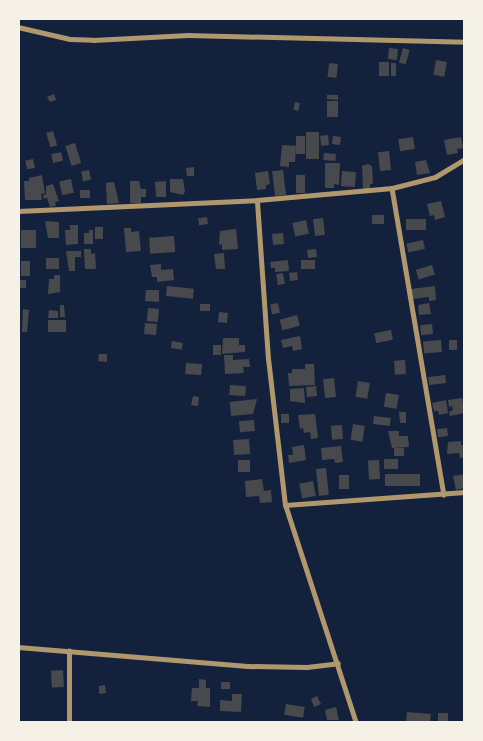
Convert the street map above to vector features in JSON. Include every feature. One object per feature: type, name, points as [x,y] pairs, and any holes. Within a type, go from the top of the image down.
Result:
[{"type":"street","points":[[18,27],[70,39],[93,40],[188,35],[465,42]]},
{"type":"street","points":[[18,211],[257,200],[392,188],[435,177],[465,159]]},
{"type":"street","points":[[392,188],[444,495]]},
{"type":"street","points":[[257,200],[268,359],[285,505],[356,723]]},
{"type":"street","points":[[285,505],[465,492]]},
{"type":"street","points":[[18,647],[247,666],[307,667],[338,663]]},
{"type":"street","points":[[69,651],[69,723]]},
{"type":"building","points":[[389,48],[398,49],[397,60],[388,59]]},
{"type":"building","points":[[403,48],[410,50],[406,64],[399,62]]},
{"type":"building","points":[[436,60],[447,62],[444,77],[433,75]]},
{"type":"building","points":[[379,62],[389,62],[389,76],[379,76]]},
{"type":"building","points":[[329,63],[338,64],[336,78],[328,77]]},
{"type":"building","points":[[391,63],[396,63],[396,76],[391,76]]},
{"type":"building","points":[[54,94],[56,100],[50,102],[47,97]]},
{"type":"building","points":[[327,95],[338,95],[338,100],[327,99]]},
{"type":"building","points":[[327,101],[338,101],[338,117],[327,117]]},
{"type":"building","points":[[295,102],[300,103],[298,111],[293,110]]},
{"type":"building","points":[[53,131],[57,145],[50,147],[46,133]]},
{"type":"building","points":[[306,132],[319,132],[319,159],[306,159]]},
{"type":"building","points":[[328,135],[329,145],[321,146],[320,136]]},
{"type":"building","points":[[296,136],[305,136],[305,154],[296,154]]},
{"type":"building","points":[[333,136],[341,137],[340,145],[332,144]]},
{"type":"building","points":[[413,137],[415,149],[400,151],[398,139]]},
{"type":"building","points":[[461,137],[463,148],[457,149],[458,153],[447,155],[444,140]]},
{"type":"building","points":[[75,143],[81,163],[72,166],[65,146]]},
{"type":"building","points":[[282,145],[296,146],[295,162],[289,162],[289,167],[280,166]]},
{"type":"building","points":[[389,151],[391,170],[380,171],[378,152]]},
{"type":"building","points":[[61,152],[63,161],[53,163],[51,154]]},
{"type":"building","points":[[324,153],[336,154],[335,161],[323,160]]},
{"type":"building","points":[[33,159],[35,168],[27,170],[25,161]]},
{"type":"building","points":[[426,160],[430,173],[417,175],[415,162]]},
{"type":"building","points":[[325,163],[340,163],[339,185],[334,184],[334,188],[325,188]]},
{"type":"building","points":[[368,164],[372,166],[373,184],[370,184],[370,189],[363,189],[362,166]]},
{"type":"building","points":[[194,167],[194,176],[187,176],[186,168]]},
{"type":"building","points":[[89,170],[91,180],[83,181],[81,172]]},
{"type":"building","points":[[283,170],[286,195],[275,196],[272,171]]},
{"type":"building","points":[[268,171],[270,184],[266,185],[266,189],[257,190],[255,173]]},
{"type":"building","points":[[342,171],[356,172],[355,187],[341,186]]},
{"type":"building","points":[[42,175],[45,193],[41,194],[42,200],[25,200],[24,181]]},
{"type":"building","points":[[296,175],[305,175],[305,193],[296,193]]},
{"type":"building","points":[[71,179],[74,193],[62,195],[59,181]]},
{"type":"building","points":[[170,179],[183,179],[185,192],[183,195],[170,192]]},
{"type":"building","points":[[130,181],[139,181],[141,189],[146,189],[146,197],[141,197],[141,203],[130,203]]},
{"type":"building","points":[[166,181],[166,197],[156,197],[155,182]]},
{"type":"building","points":[[114,182],[119,203],[107,204],[106,183]]},
{"type":"building","points":[[53,184],[59,201],[55,202],[56,206],[50,207],[47,198],[44,199],[43,195],[46,194],[46,186]]},
{"type":"building","points":[[80,190],[90,190],[90,198],[80,198]]},
{"type":"building","points":[[441,201],[445,217],[435,220],[434,215],[430,216],[427,204]]},
{"type":"building","points":[[372,215],[384,215],[384,224],[372,224]]},
{"type":"building","points":[[207,217],[208,224],[199,225],[198,218]]},
{"type":"building","points":[[323,218],[325,235],[315,236],[313,219]]},
{"type":"building","points":[[406,219],[426,219],[426,230],[406,230]]},
{"type":"building","points":[[306,220],[309,234],[295,237],[292,223]]},
{"type":"building","points":[[45,221],[59,222],[59,238],[48,238]]},
{"type":"building","points":[[70,225],[78,225],[78,244],[66,245],[65,230],[70,230]]},
{"type":"building","points":[[95,227],[103,227],[103,239],[95,239]]},
{"type":"building","points":[[124,228],[131,228],[131,232],[139,231],[141,251],[126,252]]},
{"type":"building","points":[[236,229],[238,249],[222,250],[222,244],[219,245],[220,231]]},
{"type":"building","points":[[21,230],[36,230],[36,248],[21,248]]},
{"type":"building","points":[[89,230],[93,230],[93,244],[84,244],[84,233],[89,233]]},
{"type":"building","points":[[283,233],[284,244],[273,245],[272,234]]},
{"type":"building","points":[[174,236],[175,252],[150,254],[149,238]]},
{"type":"building","points":[[423,240],[425,249],[408,253],[406,244]]},
{"type":"building","points":[[84,249],[91,249],[91,254],[95,253],[96,269],[85,269]]},
{"type":"building","points":[[316,249],[317,257],[308,258],[307,250]]},
{"type":"building","points":[[66,251],[81,251],[81,257],[75,257],[75,271],[69,271]]},
{"type":"building","points":[[224,253],[225,269],[216,269],[214,254]]},
{"type":"building","points":[[46,258],[59,258],[59,269],[46,269]]},
{"type":"building","points":[[288,260],[289,271],[275,272],[275,268],[271,268],[270,262]]},
{"type":"building","points":[[301,260],[315,260],[315,269],[301,269]]},
{"type":"building","points":[[21,261],[30,261],[30,276],[21,276]]},
{"type":"building","points":[[161,264],[161,270],[173,269],[174,280],[157,282],[157,277],[152,277],[150,265]]},
{"type":"building","points":[[432,265],[435,275],[419,280],[416,270]]},
{"type":"building","points":[[297,272],[298,280],[290,281],[289,273]]},
{"type":"building","points":[[283,273],[285,284],[278,285],[276,274]]},
{"type":"building","points":[[54,275],[60,275],[60,292],[48,294],[49,279],[54,279]]},
{"type":"building","points":[[20,280],[26,280],[26,288],[20,288]]},
{"type":"building","points":[[167,286],[194,289],[193,299],[166,296]]},
{"type":"building","points":[[435,286],[436,300],[429,301],[429,297],[412,299],[411,289]]},
{"type":"building","points":[[146,290],[159,290],[159,302],[145,301]]},
{"type":"building","points":[[278,303],[280,313],[272,314],[270,305]]},
{"type":"building","points":[[429,303],[431,314],[419,315],[418,305]]},
{"type":"building","points":[[200,304],[210,304],[210,311],[200,311]]},
{"type":"building","points":[[60,305],[64,305],[65,317],[60,317]]},
{"type":"building","points":[[148,308],[159,309],[158,322],[147,321]]},
{"type":"building","points":[[23,309],[29,310],[27,332],[22,332]]},
{"type":"building","points":[[49,310],[58,311],[58,318],[48,318]]},
{"type":"building","points":[[219,312],[228,313],[227,323],[218,322]]},
{"type":"building","points":[[297,315],[300,326],[282,330],[280,320]]},
{"type":"building","points":[[48,320],[66,320],[66,332],[48,332]]},
{"type":"building","points":[[145,323],[157,324],[156,335],[144,334]]},
{"type":"building","points":[[432,324],[433,334],[421,335],[420,325]]},
{"type":"building","points":[[391,330],[393,340],[376,343],[374,333]]},
{"type":"building","points":[[300,336],[302,349],[293,351],[292,346],[283,348],[281,340]]},
{"type":"building","points":[[223,338],[239,338],[239,345],[245,345],[245,352],[222,354]]},
{"type":"building","points":[[441,340],[442,352],[424,354],[423,342]]},
{"type":"building","points":[[449,340],[457,340],[457,350],[449,350]]},
{"type":"building","points":[[172,341],[183,343],[182,350],[171,348]]},
{"type":"building","points":[[213,345],[221,345],[221,355],[213,355]]},
{"type":"building","points":[[99,354],[107,354],[107,362],[98,361]]},
{"type":"building","points":[[224,355],[233,355],[233,360],[249,359],[250,367],[243,367],[244,373],[225,374]]},
{"type":"building","points":[[405,360],[406,374],[395,375],[394,361]]},
{"type":"building","points":[[186,363],[202,364],[201,375],[185,374]]},
{"type":"building","points":[[305,364],[314,364],[315,385],[289,386],[288,373],[292,373],[292,369],[305,369]]},
{"type":"building","points":[[445,375],[446,383],[429,385],[428,377]]},
{"type":"building","points":[[334,378],[336,397],[325,398],[323,379]]},
{"type":"building","points":[[358,381],[370,383],[367,399],[355,397]]},
{"type":"building","points":[[230,385],[246,386],[245,396],[229,395]]},
{"type":"building","points":[[316,386],[317,396],[307,397],[306,387]]},
{"type":"building","points":[[304,388],[305,403],[290,401],[290,389]]},
{"type":"building","points":[[386,393],[399,395],[397,409],[384,407]]},
{"type":"building","points":[[193,396],[199,397],[198,406],[191,405]]},
{"type":"building","points":[[462,398],[465,413],[450,416],[449,412],[453,410],[452,406],[449,407],[448,400]]},
{"type":"building","points":[[257,399],[253,414],[231,416],[230,402]]},
{"type":"building","points":[[446,400],[448,413],[439,415],[438,411],[434,411],[432,403]]},
{"type":"building","points":[[399,412],[406,412],[406,423],[400,423]]},
{"type":"building","points":[[281,414],[289,414],[289,423],[281,423]]},
{"type":"building","points":[[315,414],[318,438],[311,439],[310,432],[304,433],[303,428],[300,429],[298,415]]},
{"type":"building","points":[[374,416],[391,418],[390,426],[373,424]]},
{"type":"building","points":[[254,420],[255,431],[240,432],[239,421]]},
{"type":"building","points":[[353,424],[365,426],[362,442],[350,440]]},
{"type":"building","points":[[342,425],[343,439],[332,440],[331,426]]},
{"type":"building","points":[[447,428],[448,436],[438,437],[437,429]]},
{"type":"building","points":[[388,431],[399,431],[399,436],[408,436],[409,447],[392,448]]},
{"type":"building","points":[[249,439],[250,454],[234,455],[233,440]]},
{"type":"building","points":[[461,441],[461,445],[465,445],[465,457],[460,458],[459,453],[447,454],[448,442]]},
{"type":"building","points":[[304,445],[306,460],[289,463],[288,455],[293,455],[292,447]]},
{"type":"building","points":[[341,446],[343,462],[335,463],[334,459],[322,460],[321,448]]},
{"type":"building","points":[[394,448],[404,448],[404,456],[394,456]]},
{"type":"building","points":[[384,459],[398,459],[398,469],[384,469]]},
{"type":"building","points":[[238,460],[250,460],[250,472],[238,472]]},
{"type":"building","points":[[379,460],[380,479],[369,480],[368,461]]},
{"type":"building","points":[[326,468],[329,495],[319,496],[316,469]]},
{"type":"building","points":[[385,474],[420,474],[420,486],[385,486]]},
{"type":"building","points":[[465,474],[465,488],[456,490],[453,476]]},
{"type":"building","points":[[339,475],[349,475],[349,489],[339,489]]},
{"type":"building","points":[[262,479],[264,491],[271,490],[272,502],[260,503],[259,496],[246,497],[245,481]]},
{"type":"building","points":[[313,481],[316,496],[302,498],[299,484]]},
{"type":"building","points":[[63,670],[64,687],[52,688],[51,671]]},
{"type":"building","points":[[199,679],[206,680],[206,688],[210,688],[210,707],[197,706],[198,701],[191,701],[192,688],[199,688]]},
{"type":"building","points":[[221,682],[230,682],[230,689],[221,689]]},
{"type":"building","points":[[105,685],[106,693],[99,694],[99,686]]},
{"type":"building","points":[[232,694],[242,694],[241,712],[220,711],[220,700],[232,701]]},
{"type":"building","points":[[317,696],[321,704],[314,707],[311,699]]},
{"type":"building","points":[[286,704],[305,707],[303,718],[284,715]]},
{"type":"building","points":[[336,707],[339,720],[327,720],[325,710]]},
{"type":"building","points":[[407,712],[431,714],[430,723],[406,723]]},
{"type":"building","points":[[438,713],[448,713],[448,723],[438,723]]}]
